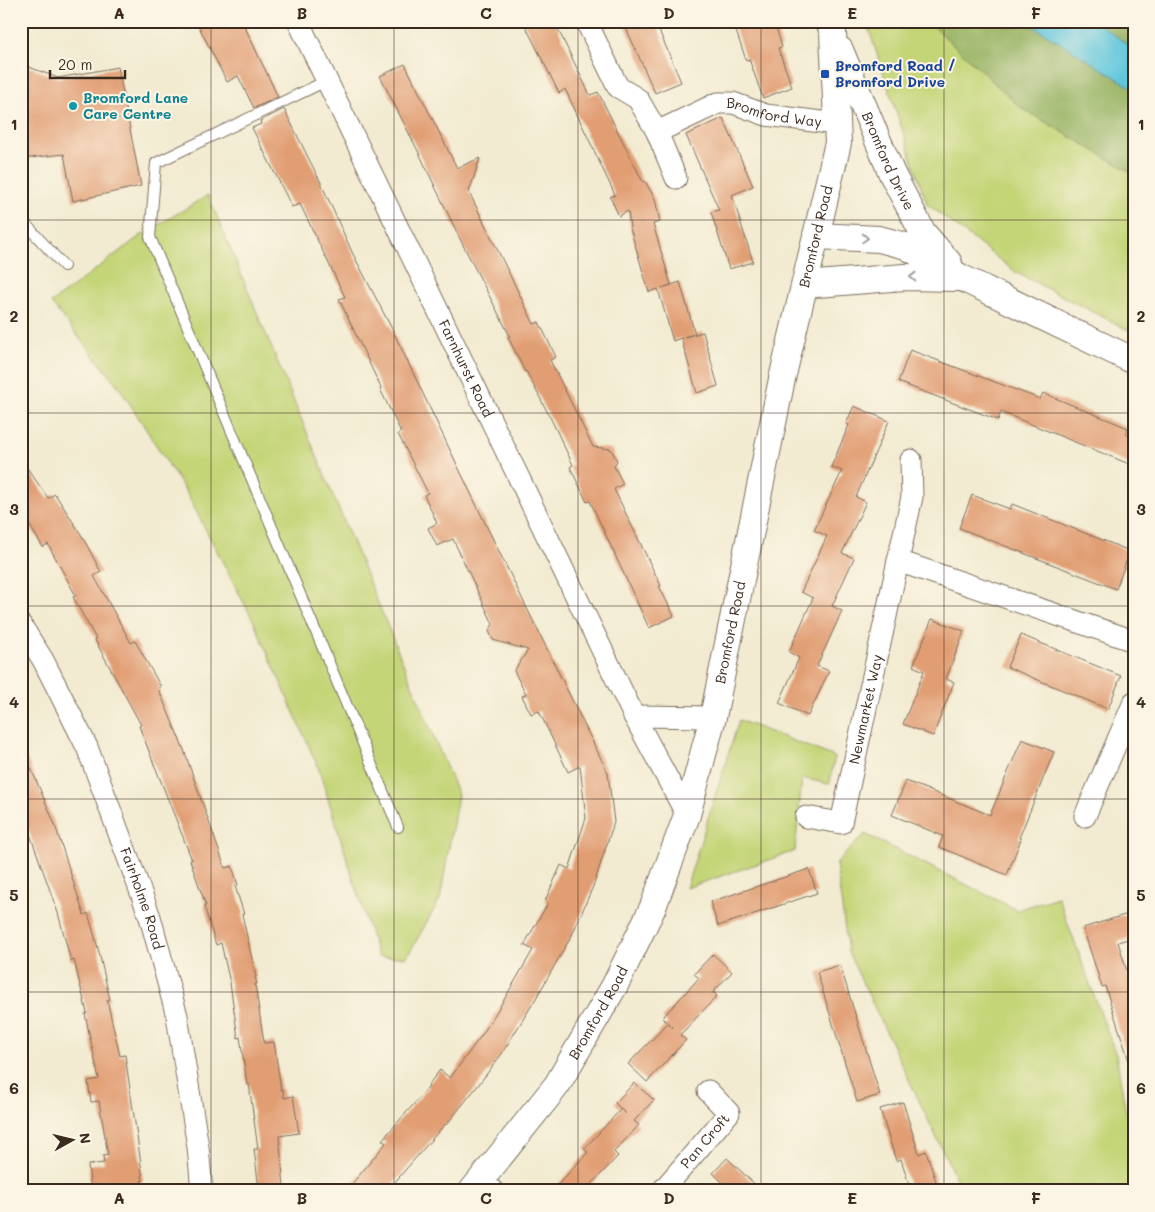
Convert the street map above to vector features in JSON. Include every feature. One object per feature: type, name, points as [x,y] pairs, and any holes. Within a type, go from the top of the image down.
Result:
[{"type":"street","name":"Farnhurst Road","points":[[298,21],[634,716],[687,814]]},
{"type":"street","points":[[586,21],[618,87],[638,99],[657,132],[676,178]]},
{"type":"street","name":"Bromford Road","points":[[482,1187],[557,1084],[616,985],[653,907],[687,814],[713,717],[782,379],[838,143],[831,27]]},
{"type":"street","name":"Bromford Drive","points":[[831,27],[892,174],[923,233],[962,278]]},
{"type":"street","name":"Bromford Way","points":[[657,132],[718,103],[733,103],[766,115],[837,124]]},
{"type":"street","name":"Bromford Drive","points":[[816,236],[879,239],[906,246],[962,278],[1134,361]]},
{"type":"street","name":"Bromford Drive","points":[[805,285],[904,277],[962,278]]},
{"type":"street","name":"Newmarket Way","points":[[806,817],[841,823],[912,497],[911,460]]},
{"type":"street","points":[[898,561],[1134,641]]},
{"type":"street","name":"Fairholme Road","points":[[21,625],[43,660],[87,747],[150,917],[177,1016],[198,1147],[202,1191]]},
{"type":"street","points":[[1085,816],[1134,702]]},
{"type":"street","points":[[634,716],[713,717]]},
{"type":"street","name":"Pan Croft","points":[[662,1191],[729,1113],[708,1091]]},
{"type":"lane","points":[[326,81],[156,163],[150,237],[398,827]]},
{"type":"lane","points":[[21,219],[64,266]]},
{"type":"green space","points":[[866,21],[1032,21],[1134,89],[1134,333],[1017,273],[927,204]]},
{"type":"green space","points":[[928,21],[1134,21],[1134,174],[1020,107]]},
{"type":"green space","points":[[208,195],[458,795],[440,899],[407,957],[378,957],[318,767],[254,622],[186,492],[119,387],[51,303],[140,236]]},
{"type":"green space","points":[[739,720],[835,757],[829,784],[802,778],[795,851],[686,888]]},
{"type":"green space","points":[[865,834],[1017,910],[1058,897],[1116,1055],[1134,1158],[1134,1191],[962,1191],[848,952],[836,863]]},
{"type":"water","points":[[1025,21],[1095,21],[1134,49],[1134,89]]},
{"type":"building","points":[[196,21],[242,21],[278,97],[254,108],[238,76],[227,82]]},
{"type":"building","points":[[523,21],[554,21],[590,95],[598,92],[643,182],[645,181],[655,199],[660,222],[653,224],[671,285],[680,282],[695,334],[684,337],[703,332],[718,386],[697,393],[681,338],[673,341],[658,289],[649,292],[630,228],[628,211],[619,216],[610,197],[615,195],[565,89],[559,93]]},
{"type":"building","points":[[623,21],[655,21],[681,82],[655,93]]},
{"type":"building","points":[[754,21],[774,21],[782,47],[778,48],[792,87],[763,98],[749,59],[746,60],[735,28]]},
{"type":"building","name":"Bromford Lane Care Centre","points":[[21,64],[58,78],[118,67],[141,186],[73,201],[64,154],[21,159]]},
{"type":"building","points":[[405,64],[457,168],[480,158],[469,192],[534,324],[539,322],[556,357],[550,360],[593,447],[611,449],[617,461],[614,466],[623,484],[614,489],[674,616],[649,628],[590,501],[587,502],[570,467],[573,465],[552,421],[525,372],[508,337],[510,336],[380,76]]},
{"type":"building","points":[[284,109],[321,183],[352,252],[392,329],[608,773],[614,822],[594,884],[572,935],[535,1000],[501,1055],[476,1088],[387,1191],[346,1191],[386,1143],[382,1140],[429,1087],[428,1085],[440,1070],[450,1078],[484,1032],[533,950],[524,945],[548,903],[545,901],[561,865],[569,869],[586,818],[580,766],[568,772],[539,711],[531,714],[522,696],[526,694],[514,671],[528,650],[493,640],[489,631],[493,624],[453,539],[437,546],[428,528],[437,523],[424,495],[428,493],[398,434],[401,432],[339,299],[345,297],[300,204],[292,207],[252,128],[261,124],[260,121]]},
{"type":"building","points":[[723,118],[753,186],[732,195],[753,262],[729,269],[711,212],[719,210],[686,135]]},
{"type":"building","points":[[910,350],[1040,399],[1043,393],[1128,428],[1126,434],[1134,437],[1134,466],[1001,412],[998,420],[898,382]]},
{"type":"building","points":[[854,406],[889,421],[856,497],[866,502],[842,553],[854,558],[832,606],[842,611],[817,666],[829,671],[808,716],[779,703],[799,658],[789,652],[813,598],[801,592],[827,536],[814,530],[842,471],[831,467],[849,425],[846,424]]},
{"type":"building","points":[[21,459],[48,498],[55,494],[82,536],[101,572],[94,576],[131,643],[135,641],[161,687],[158,688],[184,750],[225,868],[232,866],[238,885],[235,886],[244,914],[242,914],[256,977],[257,984],[255,984],[264,1043],[274,1042],[281,1090],[283,1089],[284,1098],[293,1096],[299,1133],[279,1136],[284,1186],[259,1189],[254,1149],[258,1149],[249,1084],[247,1084],[240,1037],[238,1038],[230,983],[221,943],[216,945],[204,906],[206,906],[190,860],[192,860],[139,726],[141,725],[95,640],[73,597],[76,596],[48,544],[43,547],[21,512]]},
{"type":"building","points":[[972,495],[1010,509],[1012,504],[1130,551],[1116,589],[959,528]]},
{"type":"building","points":[[932,619],[964,631],[946,679],[954,682],[933,736],[903,724],[924,671],[913,666]]},
{"type":"building","points":[[1021,635],[1121,676],[1108,709],[1007,667]]},
{"type":"building","points":[[1022,739],[1054,752],[1019,838],[1021,839],[1007,875],[939,847],[943,836],[892,815],[906,781],[990,815]]},
{"type":"building","points":[[21,745],[54,822],[84,915],[88,913],[98,948],[110,1000],[107,1000],[120,1056],[125,1055],[143,1181],[141,1181],[142,1191],[91,1191],[88,1165],[104,1163],[103,1156],[108,1155],[99,1101],[91,1102],[88,1081],[99,1079],[85,1014],[87,1013],[74,960],[71,961],[58,913],[26,823],[21,824]]},
{"type":"building","points":[[809,869],[817,893],[718,926],[710,902]]},
{"type":"building","points":[[1134,912],[1134,937],[1118,942],[1134,993],[1134,1061],[1129,1061],[1105,986],[1102,987],[1083,928]]},
{"type":"building","points":[[713,954],[732,972],[713,992],[717,996],[680,1035],[686,1040],[647,1082],[628,1064],[668,1023],[662,1018],[699,978],[694,974]]},
{"type":"building","points":[[840,965],[880,1095],[857,1102],[817,972]]},
{"type":"building","points":[[634,1083],[654,1100],[634,1121],[639,1125],[614,1152],[618,1156],[585,1191],[552,1191],[588,1152],[584,1149],[621,1109],[615,1103]]},
{"type":"building","points":[[903,1102],[919,1154],[926,1151],[939,1191],[911,1191],[901,1159],[896,1161],[880,1109]]},
{"type":"building","points":[[727,1158],[762,1191],[731,1191],[713,1173]]},
{"type":"place","name":"Bromford Road / Bromford Drive","points":[[825,74]]},
{"type":"place","name":"Bromford Lane Care Centre","points":[[73,106]]}]
